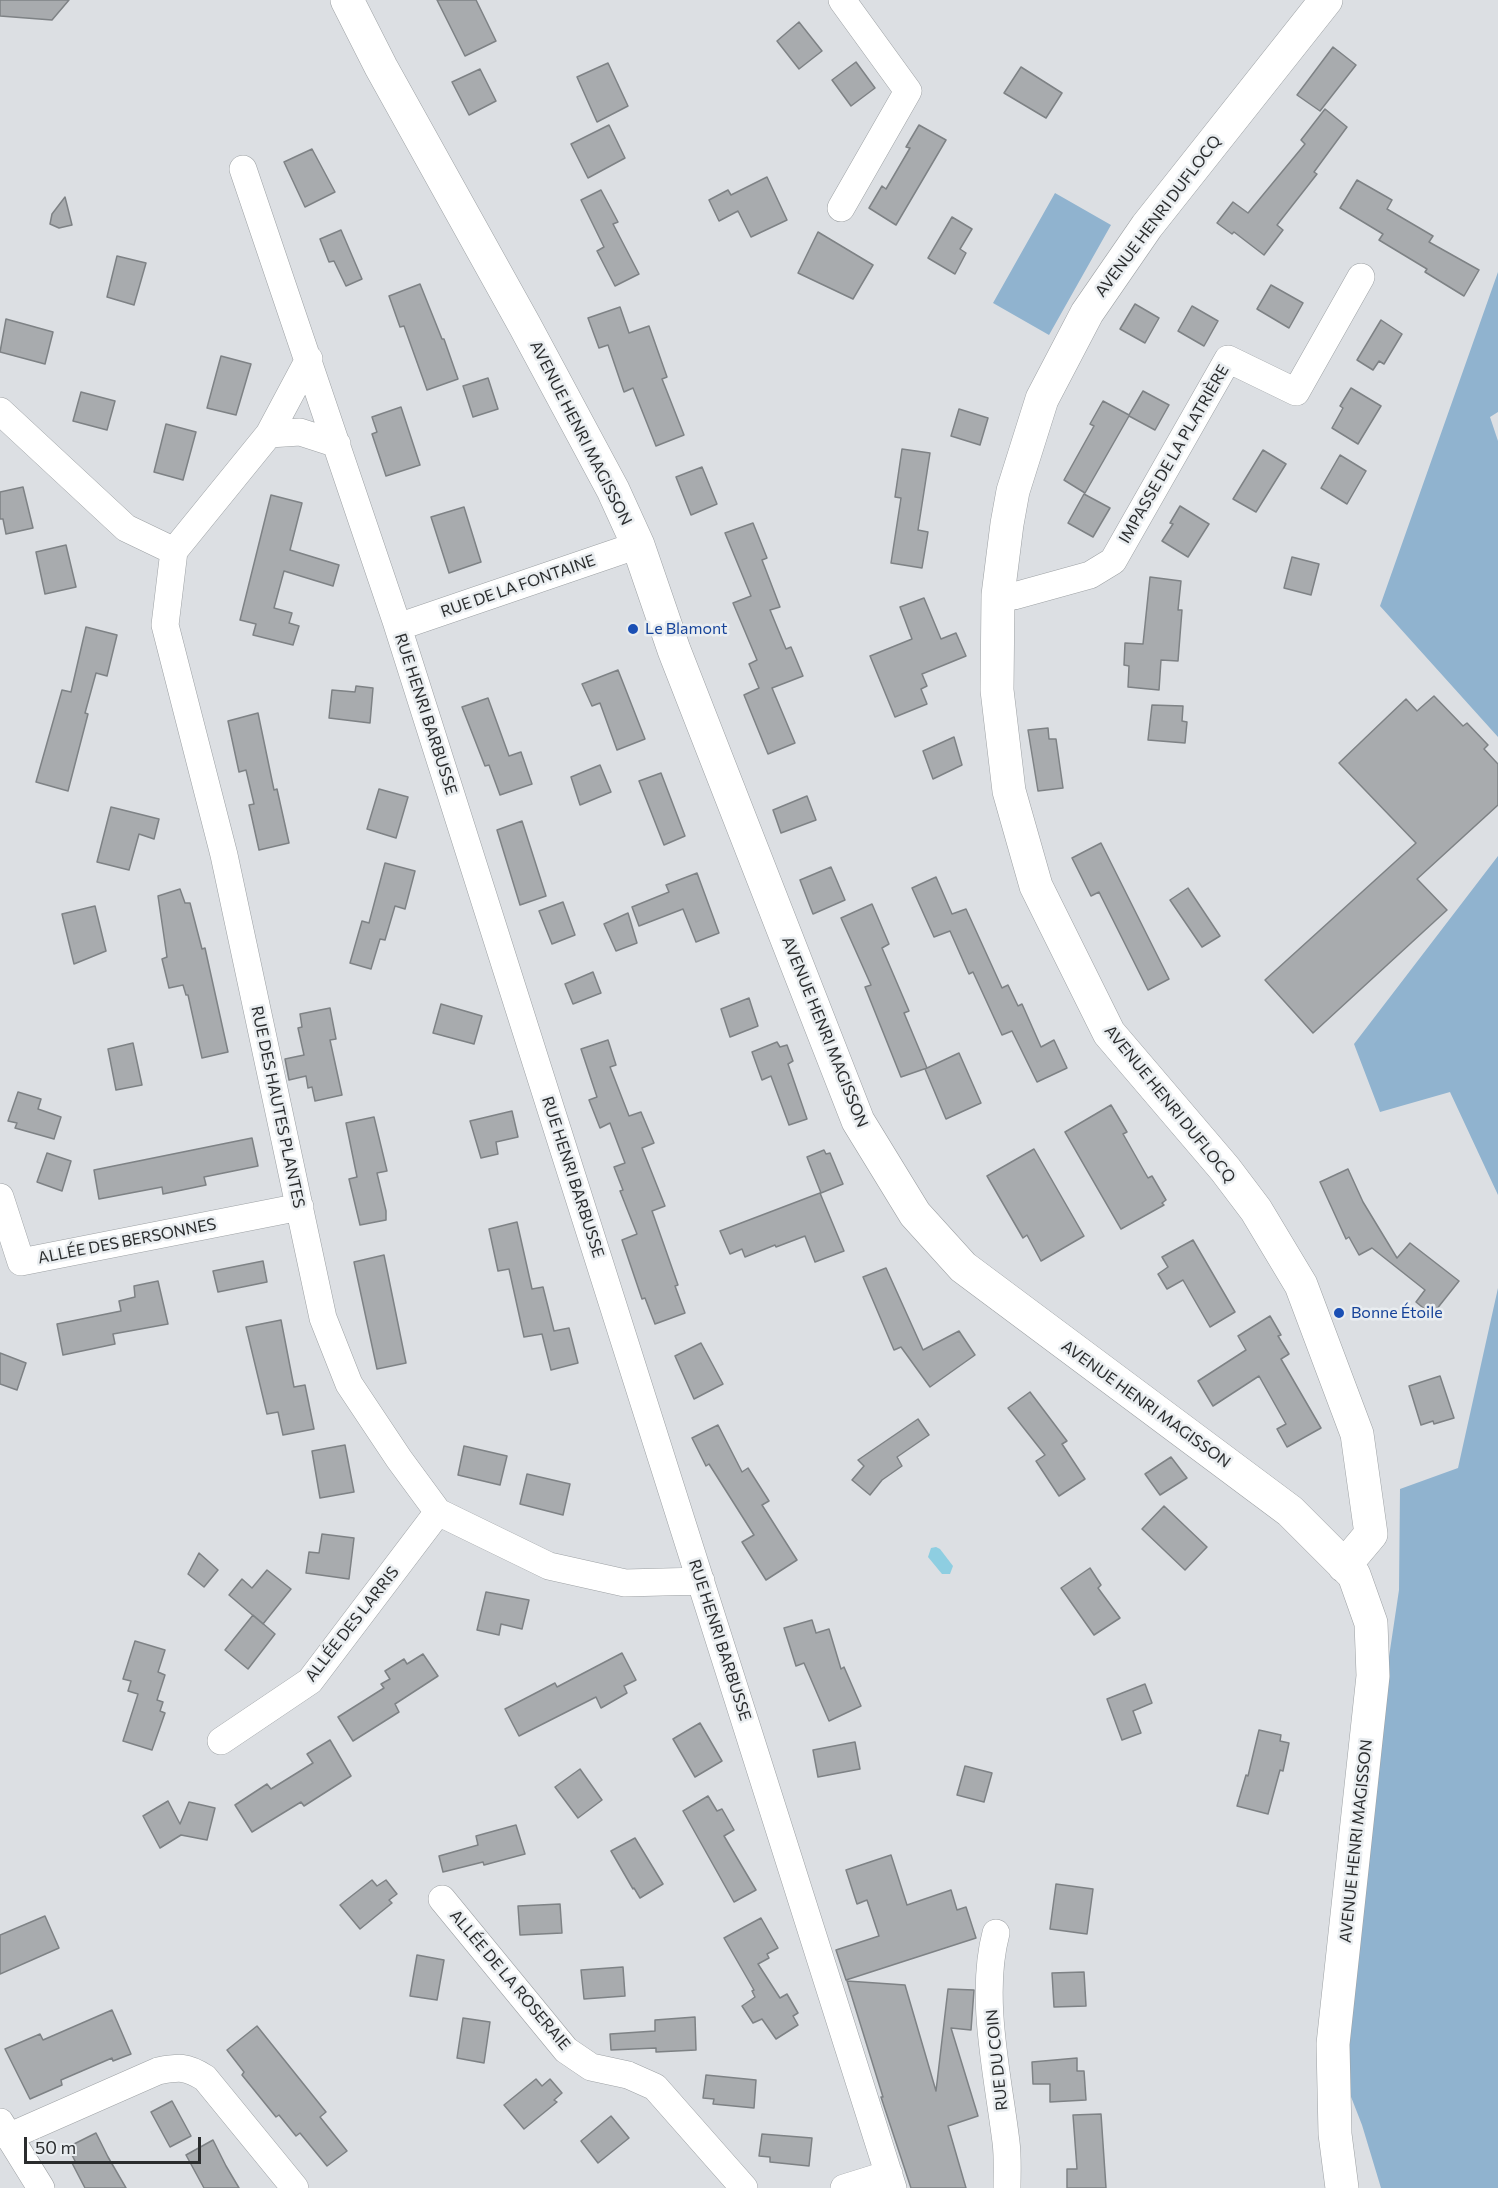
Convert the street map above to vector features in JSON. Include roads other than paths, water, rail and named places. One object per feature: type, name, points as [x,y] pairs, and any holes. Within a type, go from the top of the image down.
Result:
[{"type":"main road","name":"AVENUE HENRI MAGISSON","points":[[347,0],[608,480],[638,545],[674,650],[858,1121],[915,1214],[963,1267],[1290,1511],[1354,1575],[1371,1623],[1373,1676],[1333,2044],[1335,2134],[1342,2188]]},
{"type":"main road","name":"AVENUE HENRI DUFLOCQ","points":[[1326,0],[1147,226],[1087,313],[1042,399],[1013,491],[1006,524],[998,595],[997,690],[1009,791],[1036,886],[1109,1034],[1225,1170],[1256,1210],[1300,1285],[1357,1434],[1371,1534],[1344,1566]]},
{"type":"street","points":[[841,208],[908,91],[842,0]]},
{"type":"street","name":"RUE HENRI BARBUSSE","points":[[243,169],[398,627],[891,2181]]},
{"type":"street","name":"IMPASSE DE LA PLATRIÈRE","points":[[998,595],[1014,596],[1090,575],[1113,561],[1228,359],[1296,392],[1361,277]]},
{"type":"street","points":[[0,411],[126,528],[174,551],[268,434],[309,359]]},
{"type":"street","points":[[268,434],[300,432],[337,444]]},
{"type":"street","name":"RUE DE LA FONTAINE","points":[[398,627],[638,545]]},
{"type":"street","name":"RUE DES HAUTES PLANTES","points":[[174,551],[165,625],[224,855],[323,1318],[350,1384],[399,1459],[438,1512],[549,1566],[625,1583],[701,1581]]},
{"type":"street","name":"ALLÉE DES BERSONNES","points":[[0,1197],[21,1262],[300,1207]]},
{"type":"street","name":"ALLÉE DES LARRIS","points":[[221,1741],[310,1681],[438,1512]]},
{"type":"street","name":"ALLÉE DE LA ROSERAIE","points":[[442,1899],[566,2050],[591,2067],[628,2074],[655,2087],[744,2188]]},
{"type":"street","name":"RUE DU COIN","points":[[996,1933],[990,1955],[991,2030],[1006,2145],[1007,2188]]},
{"type":"street","points":[[41,2188],[4,2130],[158,2071],[178,2067],[191,2069],[205,2078],[295,2188]]},
{"type":"street","points":[[844,2188],[891,2181]]},
{"type":"place","name":"Le Blamont","points":[[633,629]]},
{"type":"place","name":"Bonne Étoile","points":[[1339,1313]]}]
